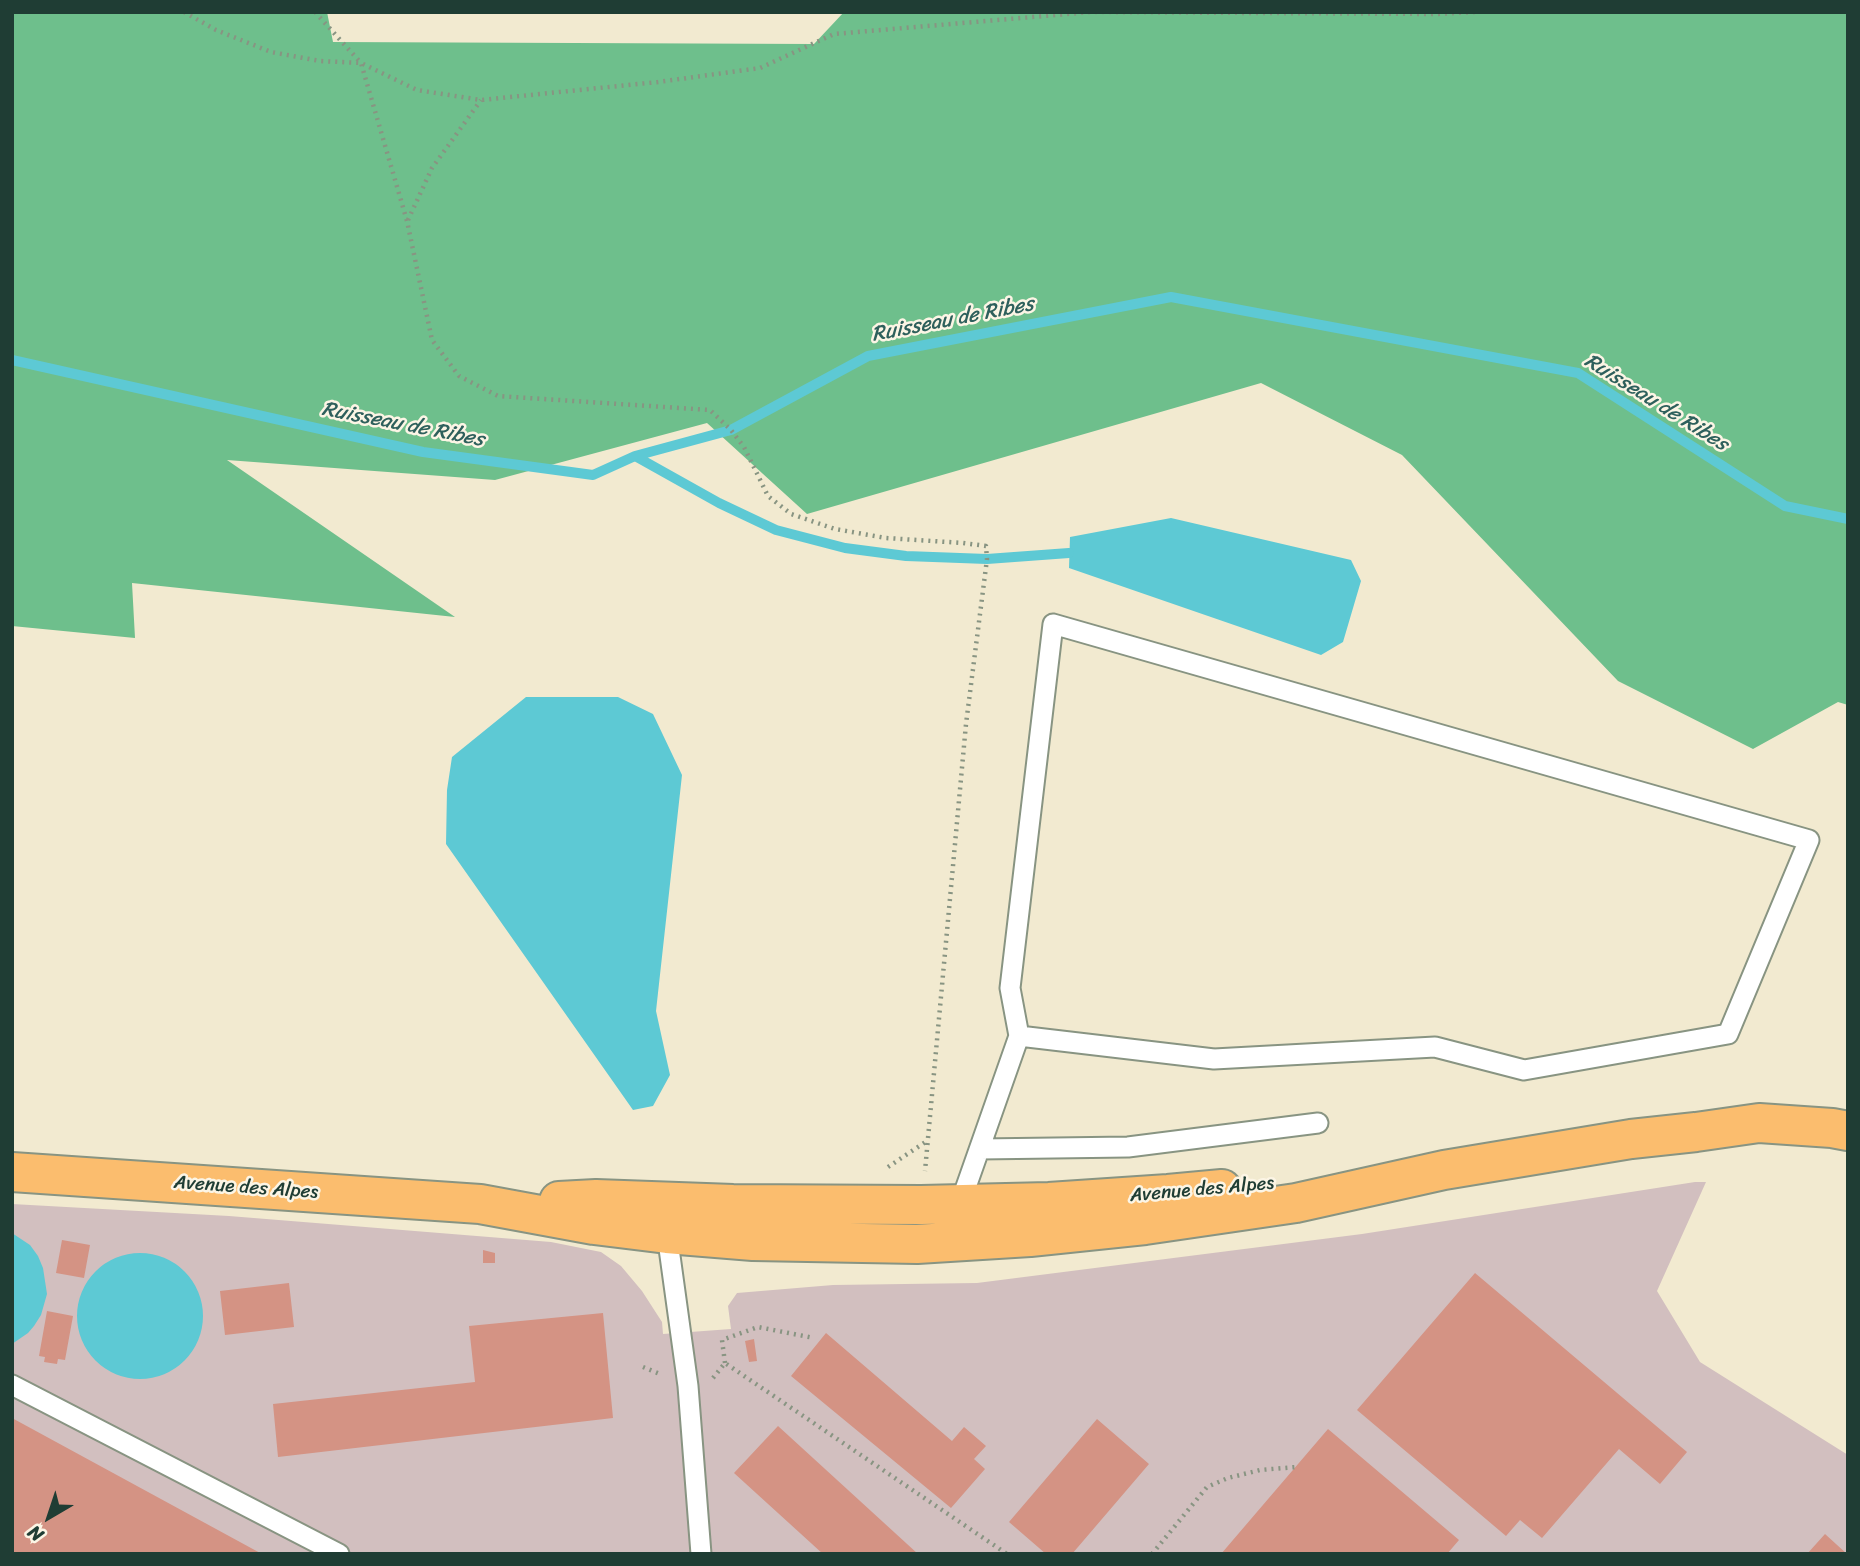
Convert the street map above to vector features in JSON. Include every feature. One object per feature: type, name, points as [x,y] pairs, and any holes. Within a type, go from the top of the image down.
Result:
[{"type":"main road","name":"Avenue des Alpes","points":[[12,1172],[480,1204],[667,1234],[752,1241],[935,1243],[1030,1237],[1145,1225],[1296,1203],[1444,1170],[1631,1139],[1759,1123],[1848,1131]]},
{"type":"main road","name":"Avenue des Alpes","points":[[1696,1132],[1790,1142],[1848,1154]]},
{"type":"main road","name":"Avenue des Alpes","points":[[860,1244],[916,1216],[960,1204],[1049,1202],[1168,1194],[1293,1181],[1444,1170]]},
{"type":"main road","name":"Avenue des Alpes","points":[[480,1204],[596,1199],[827,1204],[916,1216]]},
{"type":"main road","name":"Avenue des Alpes","points":[[667,1234],[688,1221],[711,1222],[733,1204]]},
{"type":"main road","points":[[752,1241],[769,1227],[809,1226],[827,1204]]},
{"type":"main road","name":"Avenue des Alpes","points":[[960,1204],[983,1223],[1009,1225],[1030,1237]]},
{"type":"lane","points":[[960,1204],[1019,1036],[1010,988],[1053,624],[1809,840],[1727,1034],[1524,1070],[1435,1047],[1213,1059],[1019,1036]]},
{"type":"lane","points":[[980,1149],[1128,1147],[1318,1123]]},
{"type":"lane","points":[[667,1234],[688,1386],[701,1554]]},
{"type":"lane","points":[[12,1385],[339,1554]]},
{"type":"path","points":[[184,12],[216,30],[271,52],[320,61],[361,63]]},
{"type":"path","points":[[315,12],[361,63],[417,90],[481,100],[658,82],[760,68],[834,34],[1091,12],[1476,12]]},
{"type":"path","points":[[361,63],[407,221],[432,340],[459,376],[498,396],[710,410],[744,447],[768,496],[791,514],[835,529],[886,538],[963,542],[986,546],[988,559],[966,724],[928,1141],[916,1216]]},
{"type":"path","points":[[407,221],[432,168],[481,100]]},
{"type":"path","points":[[885,1169],[928,1141]]},
{"type":"path","points":[[643,1367],[688,1386],[708,1384],[725,1363],[722,1340],[758,1327],[814,1338]]},
{"type":"path","points":[[725,1363],[1007,1554]]},
{"type":"path","points":[[1152,1554],[1207,1487],[1261,1469],[1296,1467]]},
{"type":"shaded area","points":[[1706,1182],[1657,1291],[1700,1362],[1848,1455],[1848,1554],[12,1554],[12,1204],[229,1216],[551,1242],[601,1252],[621,1266],[642,1291],[662,1322],[663,1334],[731,1329],[728,1306],[737,1293],[833,1285],[977,1283],[1362,1234]]},
{"type":"green space","points":[[12,12],[327,12],[333,42],[814,44],[844,12],[1848,12],[1848,705],[1838,702],[1753,749],[1618,681],[1402,455],[1261,383],[807,514],[707,423],[495,480],[227,460],[455,617],[132,583],[135,638],[12,626]]},
{"type":"water","points":[[1171,518],[1351,560],[1361,581],[1343,642],[1321,655],[1069,568],[1070,537]]},
{"type":"water","points":[[526,697],[618,697],[653,714],[682,775],[656,1011],[670,1075],[653,1106],[633,1110],[446,844],[447,790],[452,757]]},
{"type":"water","points":[[12,1233],[30,1245],[38,1256],[47,1294],[41,1315],[34,1326],[12,1344]]},
{"type":"water","points":[[140,1253],[164,1258],[185,1271],[198,1292],[203,1316],[198,1340],[185,1361],[164,1374],[140,1379],[116,1374],[95,1361],[82,1340],[77,1316],[82,1292],[95,1271],[116,1258]]},
{"type":"building","points":[[62,1240],[90,1245],[84,1278],[56,1273]]},
{"type":"building","points":[[483,1250],[495,1253],[495,1263],[483,1263]]},
{"type":"building","points":[[1475,1273],[1687,1452],[1660,1484],[1619,1449],[1542,1538],[1520,1520],[1506,1536],[1357,1410]]},
{"type":"building","points":[[289,1283],[294,1327],[225,1335],[220,1291]]},
{"type":"building","points":[[47,1311],[73,1316],[65,1360],[58,1359],[57,1364],[44,1362],[45,1357],[39,1356]]},
{"type":"building","points":[[603,1313],[613,1418],[278,1457],[273,1404],[475,1382],[469,1326]]},
{"type":"building","points":[[826,1333],[952,1441],[964,1427],[986,1446],[974,1459],[985,1469],[951,1508],[791,1376]]},
{"type":"building","points":[[754,1339],[757,1361],[749,1362],[745,1341]]},
{"type":"building","points":[[12,1418],[262,1554],[12,1554]]},
{"type":"building","points":[[1097,1419],[1149,1464],[1072,1554],[1046,1554],[1009,1522]]},
{"type":"building","points":[[778,1426],[918,1554],[823,1554],[734,1473]]},
{"type":"building","points":[[1328,1429],[1459,1540],[1447,1554],[1221,1554]]},
{"type":"building","points":[[1825,1534],[1847,1554],[1807,1554]]},
{"type":"waterway","name":"Ruisseau de Ribes","points":[[12,360],[423,452],[593,475],[635,456],[731,430],[868,356],[1171,297],[1578,373],[1785,506],[1848,519]]},
{"type":"waterway","points":[[635,456],[719,503],[776,530],[845,548],[906,556],[987,559],[1069,553]]}]
